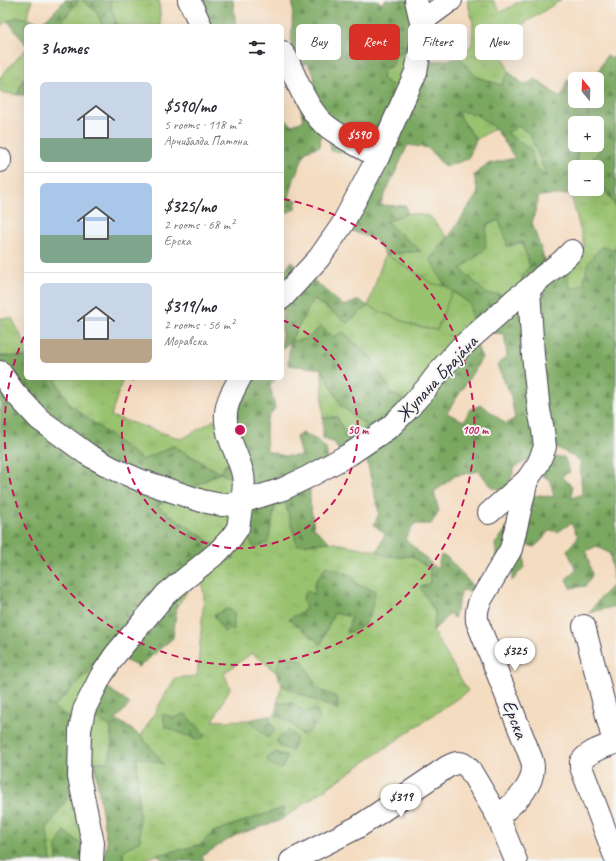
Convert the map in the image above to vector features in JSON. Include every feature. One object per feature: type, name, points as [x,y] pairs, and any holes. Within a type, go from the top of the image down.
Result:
[{"type":"street","points":[[189,0],[200,24]]},
{"type":"street","points":[[284,296],[324,252],[342,225],[378,156],[416,72],[422,40],[421,22],[416,0]]},
{"type":"street","points":[[421,22],[451,0]]},
{"type":"street","points":[[284,54],[303,94],[311,108],[321,120],[334,131],[378,156]]},
{"type":"street","name":"Жупана Брајана","points":[[0,372],[14,392],[39,419],[87,454],[112,468],[142,481],[202,501],[222,505],[242,502],[283,489],[308,477],[350,454],[390,427],[415,401],[460,347],[572,251]]},
{"type":"street","points":[[489,513],[527,480],[538,464],[545,448],[539,410],[529,289]]},
{"type":"street","points":[[92,861],[93,843],[79,777],[80,730],[84,710],[101,676],[115,655],[166,594],[218,552],[238,528],[244,486],[243,475],[227,431],[226,413],[228,402],[239,380]]},
{"type":"street","name":"Ерска","points":[[498,817],[523,795],[529,785],[533,767],[531,758],[477,621],[476,615],[480,601],[511,549],[527,480]]},
{"type":"street","points":[[584,626],[615,744],[589,753],[581,762],[616,859]]},
{"type":"street","points":[[291,861],[358,827],[447,767],[458,762],[466,764],[498,817],[516,861]]},
{"type":"green space","points":[[0,0],[32,0],[27,19],[19,17],[0,26]]},
{"type":"green space","points":[[65,0],[79,0],[60,24],[24,24],[24,42],[8,21],[19,17],[41,22],[51,15]]},
{"type":"green space","points":[[79,0],[82,0],[97,13],[102,24],[60,24]]},
{"type":"green space","points":[[82,0],[113,0],[110,3],[116,24],[102,24],[97,13]]},
{"type":"green space","points":[[113,0],[159,0],[161,24],[116,24],[110,3]]},
{"type":"green space","points":[[193,0],[233,0],[236,24],[207,24]]},
{"type":"green space","points":[[293,0],[377,0],[382,4],[385,0],[418,0],[415,24],[408,24],[408,43],[403,52],[400,52],[400,24],[349,24],[349,60],[394,60],[392,66],[384,69],[382,79],[392,85],[391,117],[376,128],[360,134],[351,153],[331,151],[329,129],[331,116],[315,95],[314,75],[307,63],[300,66],[291,55]]},
{"type":"green space","points":[[467,0],[493,0],[501,12],[522,0],[561,0],[523,24],[475,24],[475,60],[504,60],[509,72],[501,85],[476,77],[462,60],[467,60],[467,50],[472,44],[473,23]]},
{"type":"green space","points":[[408,39],[408,60],[410,60],[380,142],[360,134],[376,128],[392,85],[381,79],[384,69],[392,66],[394,60],[400,60],[400,48]]},
{"type":"green space","points":[[24,51],[24,79],[17,95],[1,92],[0,77]]},
{"type":"green space","points":[[606,56],[616,59],[616,207],[604,188],[604,160],[592,160],[598,152],[604,152],[604,116],[568,116],[568,152],[578,152],[577,160],[568,160],[568,194],[539,196],[532,223],[544,258],[533,278],[545,290],[552,276],[564,270],[571,289],[584,284],[587,264],[601,247],[614,250],[616,246],[616,606],[589,613],[600,598],[614,584],[610,554],[597,546],[586,551],[592,575],[586,586],[570,588],[566,579],[576,570],[567,550],[578,537],[571,523],[558,532],[550,530],[534,547],[525,544],[524,567],[512,581],[512,560],[497,563],[495,544],[507,528],[516,499],[540,495],[554,497],[550,480],[538,473],[549,457],[564,457],[570,472],[561,476],[572,486],[572,498],[582,494],[580,460],[554,446],[515,467],[507,491],[492,488],[479,471],[455,476],[434,492],[439,512],[431,524],[414,524],[405,539],[437,569],[441,555],[448,558],[479,593],[462,590],[454,618],[450,613],[433,631],[435,612],[420,587],[430,583],[430,569],[411,556],[385,556],[377,551],[385,534],[374,525],[379,513],[365,453],[344,462],[335,443],[323,439],[323,418],[337,417],[349,441],[366,425],[342,407],[322,369],[288,365],[290,342],[284,347],[284,272],[291,261],[344,306],[359,300],[368,306],[347,323],[314,299],[290,341],[307,339],[321,326],[332,337],[343,332],[371,357],[392,394],[409,402],[475,341],[482,358],[447,413],[464,421],[470,409],[482,405],[506,424],[515,418],[510,393],[497,366],[507,355],[504,334],[474,330],[470,304],[445,286],[430,259],[448,238],[478,193],[474,175],[487,164],[515,158],[495,128],[474,113],[457,112],[476,140],[468,159],[445,167],[428,148],[408,145],[380,205],[406,206],[407,213],[386,222],[421,251],[385,254],[375,240],[350,230],[429,62],[462,60],[476,77],[501,85],[509,72],[525,85],[535,79],[561,98],[567,81],[568,108],[604,108],[604,72],[598,72]],"holes":[[[518,126],[530,134],[547,176],[535,168],[531,150],[507,133]],[[499,220],[508,246],[522,242],[530,266],[523,274],[520,290],[507,313],[500,294],[487,294],[461,269],[485,249],[487,224]]]},
{"type":"green space","points":[[24,79],[24,95],[17,95]]},
{"type":"green space","points":[[299,99],[322,124],[320,146],[306,151],[294,179],[289,198],[297,200],[295,209],[284,214],[284,119],[292,125],[303,121]]},
{"type":"green space","points":[[456,111],[474,113],[495,128],[476,140]]},
{"type":"green space","points":[[518,126],[530,134],[547,176],[535,168],[531,150],[506,133]]},
{"type":"green space","points":[[598,152],[592,160],[577,160],[577,153]]},
{"type":"green space","points":[[604,189],[616,207],[616,246],[614,250],[587,264],[584,284],[571,289],[563,270],[545,291],[533,278],[544,258],[564,270],[576,261],[584,245],[572,196],[604,196]]},
{"type":"green space","points":[[407,213],[430,216],[448,238],[430,259],[445,286],[433,284],[385,254],[420,251],[386,222]]},
{"type":"green space","points":[[500,220],[508,246],[522,242],[530,266],[523,274],[520,290],[507,313],[460,269],[485,249],[487,224]]},
{"type":"green space","points":[[385,254],[433,284],[445,286],[452,291],[437,330],[412,325],[368,306]]},
{"type":"green space","points":[[452,291],[470,304],[475,341],[409,403],[392,394],[371,357],[332,337],[321,326],[307,339],[290,342],[314,299],[347,323],[368,306],[412,325],[436,330]]},
{"type":"green space","points":[[0,318],[12,318],[24,341],[24,357],[0,356]]},
{"type":"green space","points":[[0,356],[24,357],[24,380],[56,380],[69,404],[142,460],[174,446],[220,473],[157,506],[235,558],[160,586],[177,606],[173,638],[139,667],[107,652],[53,707],[74,721],[75,775],[67,798],[47,829],[51,861],[0,861]]},
{"type":"green space","points":[[322,369],[342,407],[366,425],[349,441],[337,417],[323,418]]},
{"type":"green space","points":[[56,380],[122,380],[111,416],[182,439],[214,420],[229,427],[258,488],[268,541],[275,507],[285,502],[297,544],[330,542],[377,551],[385,556],[411,556],[430,569],[430,583],[421,587],[435,612],[433,631],[468,691],[285,817],[283,808],[213,832],[200,845],[157,855],[140,861],[123,861],[123,851],[140,840],[137,757],[163,763],[141,736],[175,678],[197,676],[204,598],[201,572],[177,606],[160,586],[234,558],[156,506],[220,473],[174,446],[142,460],[69,404]],"holes":[[[252,653],[276,672],[281,656],[314,687],[338,698],[337,709],[297,693],[282,685],[277,703],[292,703],[304,711],[317,710],[293,724],[276,715],[268,716],[275,730],[268,738],[249,720],[213,721],[230,688],[224,673]]]},
{"type":"green space","points":[[232,380],[274,380],[270,386],[275,408],[267,419],[267,451],[285,456],[301,456],[296,437],[303,433],[317,440],[326,448],[328,461],[310,487],[310,501],[314,528],[330,542],[297,545],[285,502],[275,507],[268,542],[254,548],[247,535],[258,488],[220,473],[234,453]]},
{"type":"green space","points":[[326,566],[349,574],[359,585],[375,591],[370,616],[362,627],[347,633],[351,617],[334,613],[321,644],[289,619],[306,609],[303,598],[307,591],[315,595],[314,584]]},
{"type":"green space","points":[[226,609],[234,611],[234,629],[224,632],[214,615]]},
{"type":"green space","points":[[107,652],[74,721],[53,708]]},
{"type":"green space","points":[[281,656],[302,660],[314,681],[314,687],[338,698],[338,710],[282,685],[276,672]]},
{"type":"green space","points":[[107,687],[130,704],[116,719],[141,736],[164,764],[137,757],[140,841],[123,851],[123,861],[102,861],[107,845],[94,762],[108,762],[112,748],[111,727],[93,717]]},
{"type":"green space","points":[[277,703],[292,703],[304,711],[317,710],[320,720],[309,732],[301,735],[293,724],[276,715]]},
{"type":"green space","points":[[184,713],[206,735],[199,740],[165,727],[163,714],[175,718]]},
{"type":"green space","points":[[268,716],[275,730],[268,738],[249,720]]},
{"type":"green space","points":[[93,717],[111,727],[112,748],[108,762],[94,762],[89,733]]},
{"type":"green space","points":[[289,730],[297,738],[292,751],[279,746],[277,740]]},
{"type":"green space","points":[[276,752],[287,757],[282,769],[273,766],[266,759]]},
{"type":"green space","points":[[75,775],[89,850],[56,847],[57,861],[51,861],[46,829],[67,798]]},
{"type":"green space","points":[[283,808],[285,817],[279,821],[236,835],[202,856],[204,861],[164,861],[157,855],[200,845],[213,832]]},
{"type":"green space","points":[[64,831],[89,850],[88,861],[57,861],[56,847]]}]
